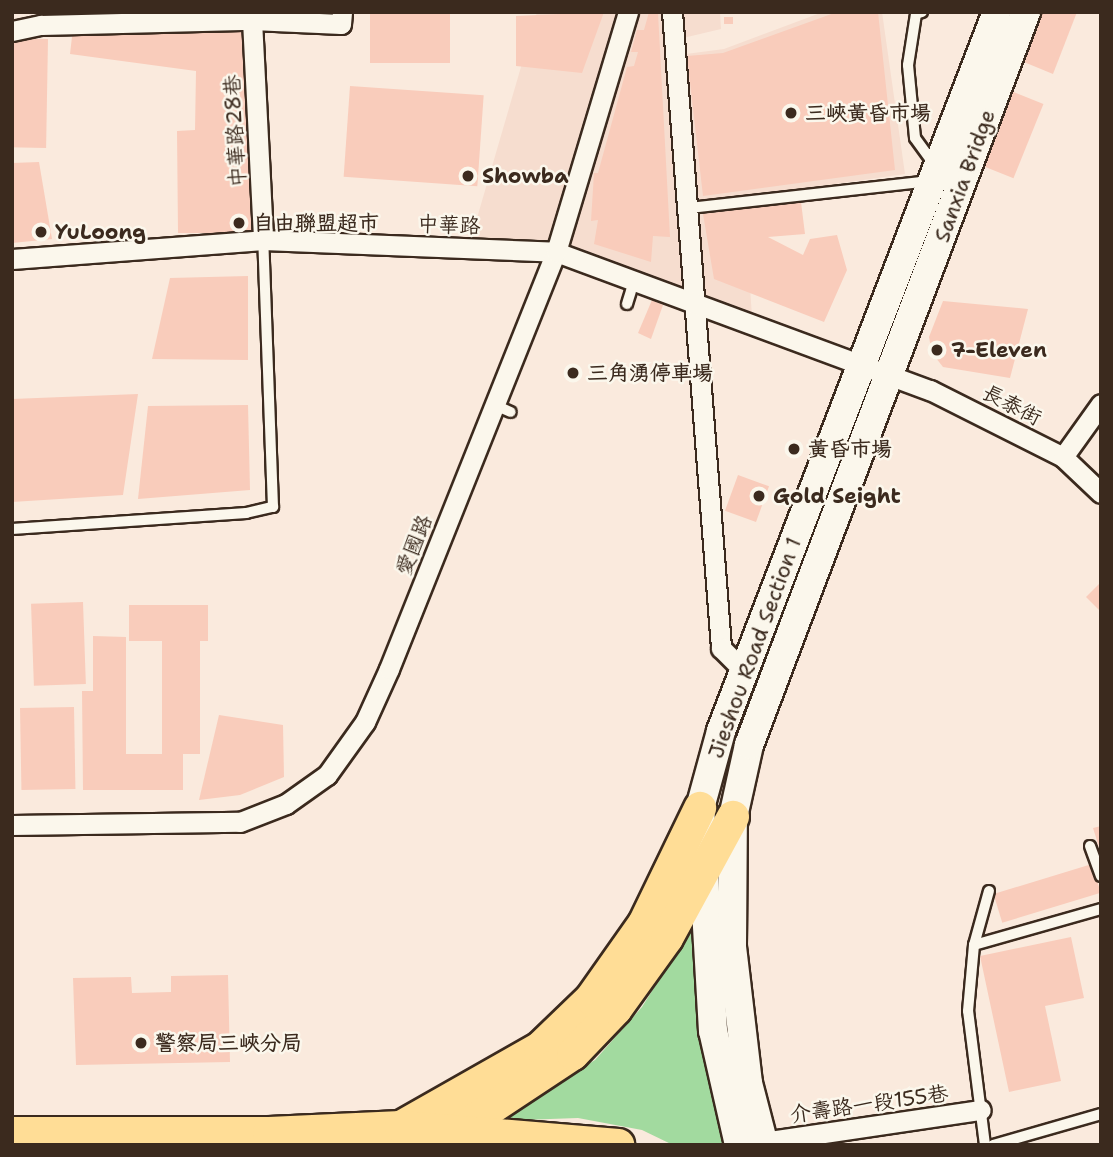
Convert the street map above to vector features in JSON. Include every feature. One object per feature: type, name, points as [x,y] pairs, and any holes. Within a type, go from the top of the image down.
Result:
[{"type":"main road","name":"Sanxia Bridge","points":[[879,329],[997,12]]},
{"type":"main road","name":"Sanxia Bridge","points":[[905,340],[1026,12]]},
{"type":"main road","name":"Jieshou Road Section 1","points":[[756,1144],[713,1031],[701,875],[700,808],[721,731],[879,329]]},
{"type":"main road","name":"Jieshou Road Section 1","points":[[756,1144],[732,946],[733,817],[749,746],[905,340]]},
{"type":"main road","points":[[401,1127],[540,1048],[591,999],[645,924],[700,808]]},
{"type":"main road","points":[[444,1138],[573,1054],[617,1009],[667,938],[733,817]]},
{"type":"main road","points":[[12,1133],[78,1139],[401,1127],[444,1138],[618,1145]]},
{"type":"street","name":"愛國路","points":[[12,825],[240,822],[286,804],[327,775],[365,722],[503,409],[556,252],[628,12]]},
{"type":"street","points":[[673,12],[680,47],[690,208],[683,303],[712,600],[721,648],[744,671]]},
{"type":"street","points":[[12,31],[41,25],[342,18]]},
{"type":"street","name":"中華路28巷","points":[[252,20],[263,240]]},
{"type":"street","name":"中華路","points":[[12,259],[161,243],[263,240],[556,252],[634,281],[683,303],[865,363]]},
{"type":"street","name":"長泰街","points":[[865,363],[892,373],[1063,457],[1101,493]]},
{"type":"street","points":[[1063,457],[1101,404]]},
{"type":"street","name":"介壽路一段155巷","points":[[756,1144],[981,1111]]},
{"type":"lane","points":[[690,208],[936,175],[915,138],[908,65],[916,14],[922,12]]},
{"type":"lane","points":[[12,528],[246,513],[274,507],[263,240]]},
{"type":"lane","points":[[627,304],[634,281]]},
{"type":"lane","points":[[1090,846],[1101,876]]},
{"type":"lane","points":[[985,1145],[968,1011],[974,945],[989,891]]},
{"type":"lane","points":[[974,945],[1101,909]]},
{"type":"lane","points":[[993,1145],[1101,1114]]},
{"type":"shaded area","points":[[537,12],[720,12],[721,29],[683,38],[686,54],[724,49],[823,12],[882,12],[905,174],[744,197],[752,317],[552,244],[470,242]]},
{"type":"green space","points":[[693,925],[701,1044],[728,1145],[673,1145],[642,1130],[578,1118],[496,1121],[595,1060],[642,1007]]},
{"type":"building","points":[[370,12],[450,12],[450,63],[370,63]]},
{"type":"building","points":[[604,12],[582,73],[516,66],[516,16]]},
{"type":"building","points":[[649,12],[658,13],[670,237],[653,236],[651,262],[594,244],[598,220],[591,221],[594,173],[598,173],[627,67],[634,66],[638,52],[631,52],[637,30],[644,30]]},
{"type":"building","name":"三峽黃昏市場","points":[[837,12],[878,12],[895,170],[703,196],[687,56],[723,53]]},
{"type":"building","points":[[1037,12],[1077,12],[1053,74],[1019,60]]},
{"type":"building","points":[[724,17],[733,17],[733,24],[724,24]]},
{"type":"building","points":[[73,28],[245,28],[252,233],[178,233],[177,131],[195,130],[196,71],[70,54]]},
{"type":"building","points":[[12,38],[48,39],[46,148],[12,147]]},
{"type":"building","points":[[350,86],[484,95],[477,186],[344,177]]},
{"type":"building","points":[[1011,91],[1043,104],[1013,178],[981,165]]},
{"type":"building","points":[[39,162],[52,239],[12,243],[12,163]]},
{"type":"building","points":[[801,202],[805,234],[768,237],[803,255],[810,239],[837,235],[847,270],[824,322],[714,279],[703,214]]},
{"type":"building","points":[[248,276],[248,360],[152,359],[170,278]]},
{"type":"building","points":[[652,300],[663,305],[651,339],[638,333]]},
{"type":"building","points":[[943,301],[1028,309],[1010,378],[943,367],[932,353],[929,337]]},
{"type":"building","points":[[138,394],[123,495],[12,502],[12,399]]},
{"type":"building","points":[[248,405],[250,490],[138,499],[148,406]]},
{"type":"building","points":[[738,475],[769,486],[756,522],[725,511]]},
{"type":"building","points":[[1101,582],[1101,612],[1086,597]]},
{"type":"building","points":[[83,602],[86,684],[34,686],[31,604]]},
{"type":"building","points":[[129,605],[208,605],[208,641],[200,641],[200,754],[183,754],[183,790],[83,790],[82,691],[93,691],[93,636],[126,637],[126,754],[162,754],[162,641],[129,641]]},
{"type":"building","points":[[74,707],[75,789],[21,790],[20,708]]},
{"type":"building","points":[[219,715],[283,725],[284,777],[240,795],[199,800]]},
{"type":"building","points":[[1101,826],[1101,850],[1100,850],[1093,828]]},
{"type":"building","points":[[1092,864],[1101,893],[1002,923],[994,894]]},
{"type":"building","points":[[1071,937],[1084,998],[1045,1006],[1061,1081],[1009,1092],[980,956]]},
{"type":"building","points":[[228,975],[230,1062],[76,1065],[73,978],[131,977],[132,993],[171,992],[171,976]]},
{"type":"place","name":"三峽黃昏市場","points":[[791,113]]},
{"type":"place","name":"Showba","points":[[468,176]]},
{"type":"place","name":"自由聯盟超市","points":[[239,223]]},
{"type":"place","name":"YuLoong","points":[[41,232]]},
{"type":"place","name":"7-Eleven","points":[[937,350]]},
{"type":"place","name":"三角湧停車場","points":[[573,373]]},
{"type":"place","name":"黃昏市場","points":[[794,449]]},
{"type":"place","name":"Gold Seight","points":[[759,496]]},
{"type":"place","name":"警察局三峽分局","points":[[141,1043]]}]
